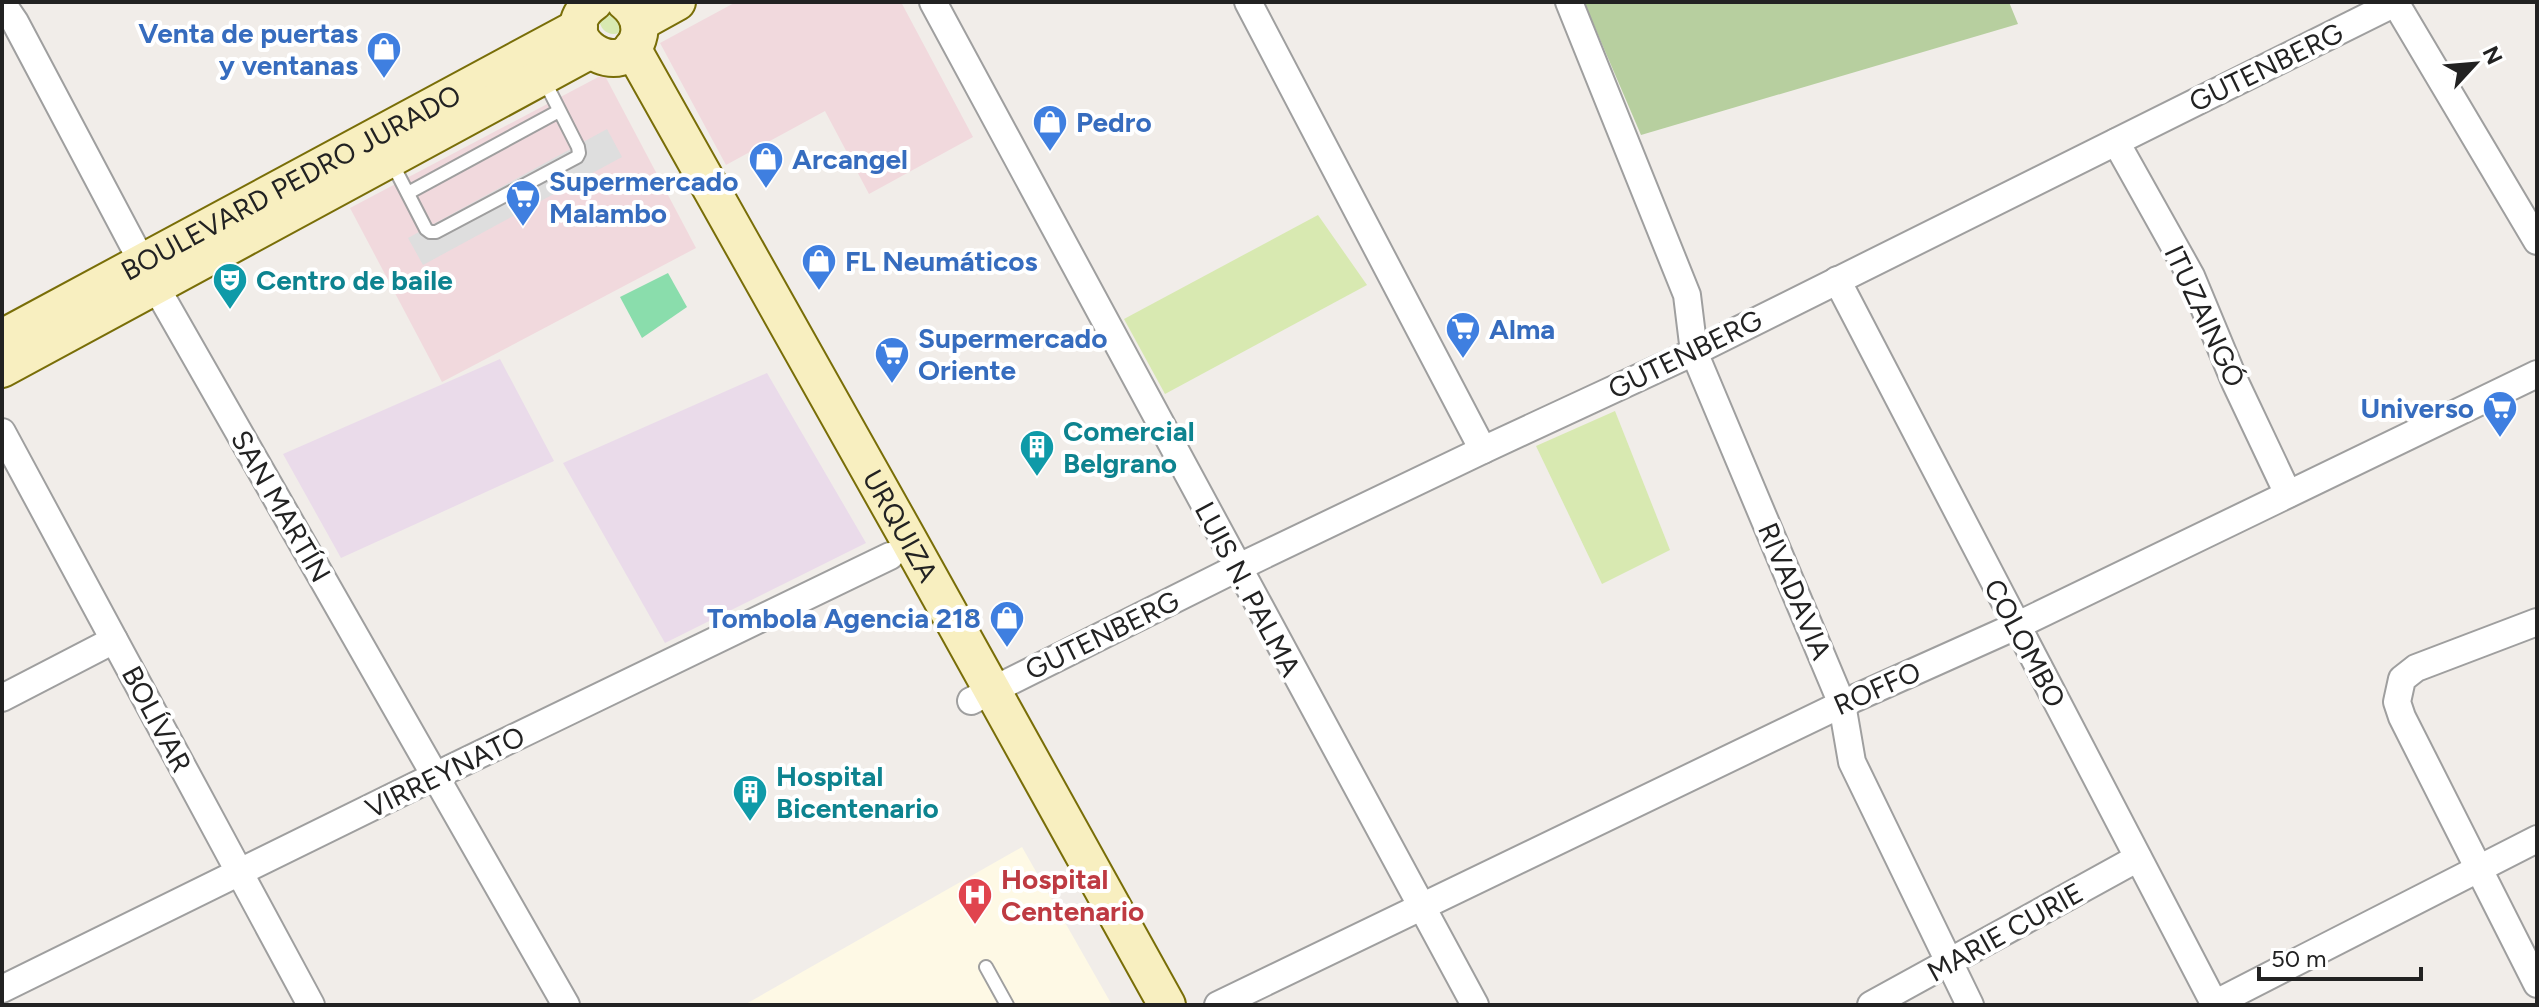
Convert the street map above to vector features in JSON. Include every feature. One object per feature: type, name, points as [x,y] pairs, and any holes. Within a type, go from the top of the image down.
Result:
[{"type":"main road","points":[[610,30],[677,2]]},
{"type":"main road","name":"BOULEVARD PEDRO JURADO","points":[[2,338],[149,275],[390,160],[542,77],[610,30]]},
{"type":"main road","name":"BOULEVARD PEDRO JURADO","points":[[2,369],[149,275],[610,30]]},
{"type":"main road","name":"URQUIZA","points":[[610,30],[890,556],[981,696],[1167,1005]]},
{"type":"main road","name":"URQUIZA","points":[[610,30],[981,696],[1140,1005]]},
{"type":"street","name":"LUIS N. PALMA","points":[[933,2],[1475,1005]]},
{"type":"street","points":[[1248,2],[1483,450]]},
{"type":"street","name":"RIVADAVIA","points":[[1569,2],[1687,295],[1694,352],[1842,704],[1852,762],[1970,1005]]},
{"type":"street","name":"GUTENBERG","points":[[981,696],[1237,568],[1694,352],[2396,2]]},
{"type":"street","points":[[2396,2],[2537,241]]},
{"type":"street","name":"SAN MARTÍN","points":[[2,3],[15,22],[149,275],[566,1005]]},
{"type":"street","name":"ITUZAINGÓ","points":[[2116,142],[2191,276],[2235,382],[2288,494]]},
{"type":"street","name":"COLOMBO","points":[[1837,280],[2214,1004]]},
{"type":"street","name":"ROFFO","points":[[1218,1005],[1842,704],[2016,626],[2537,374]]},
{"type":"street","name":"BOLÍVAR","points":[[2,432],[311,1005]]},
{"type":"street","name":"VIRREYNATO","points":[[2,989],[890,556]]},
{"type":"street","points":[[2537,622],[2416,668],[2402,679],[2397,702],[2537,984]]},
{"type":"street","points":[[2,698],[114,640]]},
{"type":"street","points":[[2214,1004],[2537,839]]},
{"type":"street","name":"MARIE CURIE","points":[[1871,1005],[2138,858]]},
{"type":"lane","points":[[390,160],[426,229],[436,232],[577,157],[578,147],[542,77]]},
{"type":"lane","points":[[408,193],[559,111]]},
{"type":"lane","points":[[986,967],[1007,1005]]},
{"type":"shaded area","points":[[736,2],[901,2],[973,137],[869,194],[825,111],[726,165],[660,43]]},
{"type":"shaded area","name":"Supermercado Malambo","points":[[604,74],[696,248],[442,382],[350,208]]},
{"type":"shaded area","points":[[607,129],[622,157],[423,265],[408,238]]},
{"type":"shaded area","points":[[500,359],[554,461],[341,558],[283,454]]},
{"type":"shaded area","points":[[767,373],[866,543],[665,643],[563,463]]},
{"type":"shaded area","name":"Hospital Centenario","points":[[1022,847],[1112,1005],[744,1005]]},
{"type":"green space","points":[[1584,2],[2009,2],[2018,24],[1641,135]]},
{"type":"green space","points":[[611,4],[624,31],[615,34],[602,27],[599,18]]},
{"type":"green space","points":[[1318,215],[1367,285],[1165,394],[1124,319]]},
{"type":"green space","points":[[668,273],[687,307],[642,338],[620,297]]},
{"type":"green space","points":[[1615,411],[1670,550],[1602,584],[1536,446]]},
{"type":"place","name":"Venta de puertas y ventanas","points":[[384,80]]},
{"type":"place","name":"Pedro","points":[[1050,153]]},
{"type":"place","name":"Arcangel","points":[[766,190]]},
{"type":"place","name":"Supermercado Malambo","points":[[523,228]]},
{"type":"place","name":"FL Neumáticos","points":[[819,292]]},
{"type":"place","name":"Centro de baile","points":[[230,311]]},
{"type":"place","name":"Alma","points":[[1463,360]]},
{"type":"place","name":"Supermercado Oriente","points":[[892,385]]},
{"type":"place","name":"Universo","points":[[2500,439]]},
{"type":"place","name":"Comercial Belgrano","points":[[1037,478]]},
{"type":"place","name":"Tombola Agencia 218","points":[[1007,649]]},
{"type":"place","name":"Hospital Bicentenario","points":[[750,823]]},
{"type":"place","name":"Hospital Centenario","points":[[975,926]]}]
